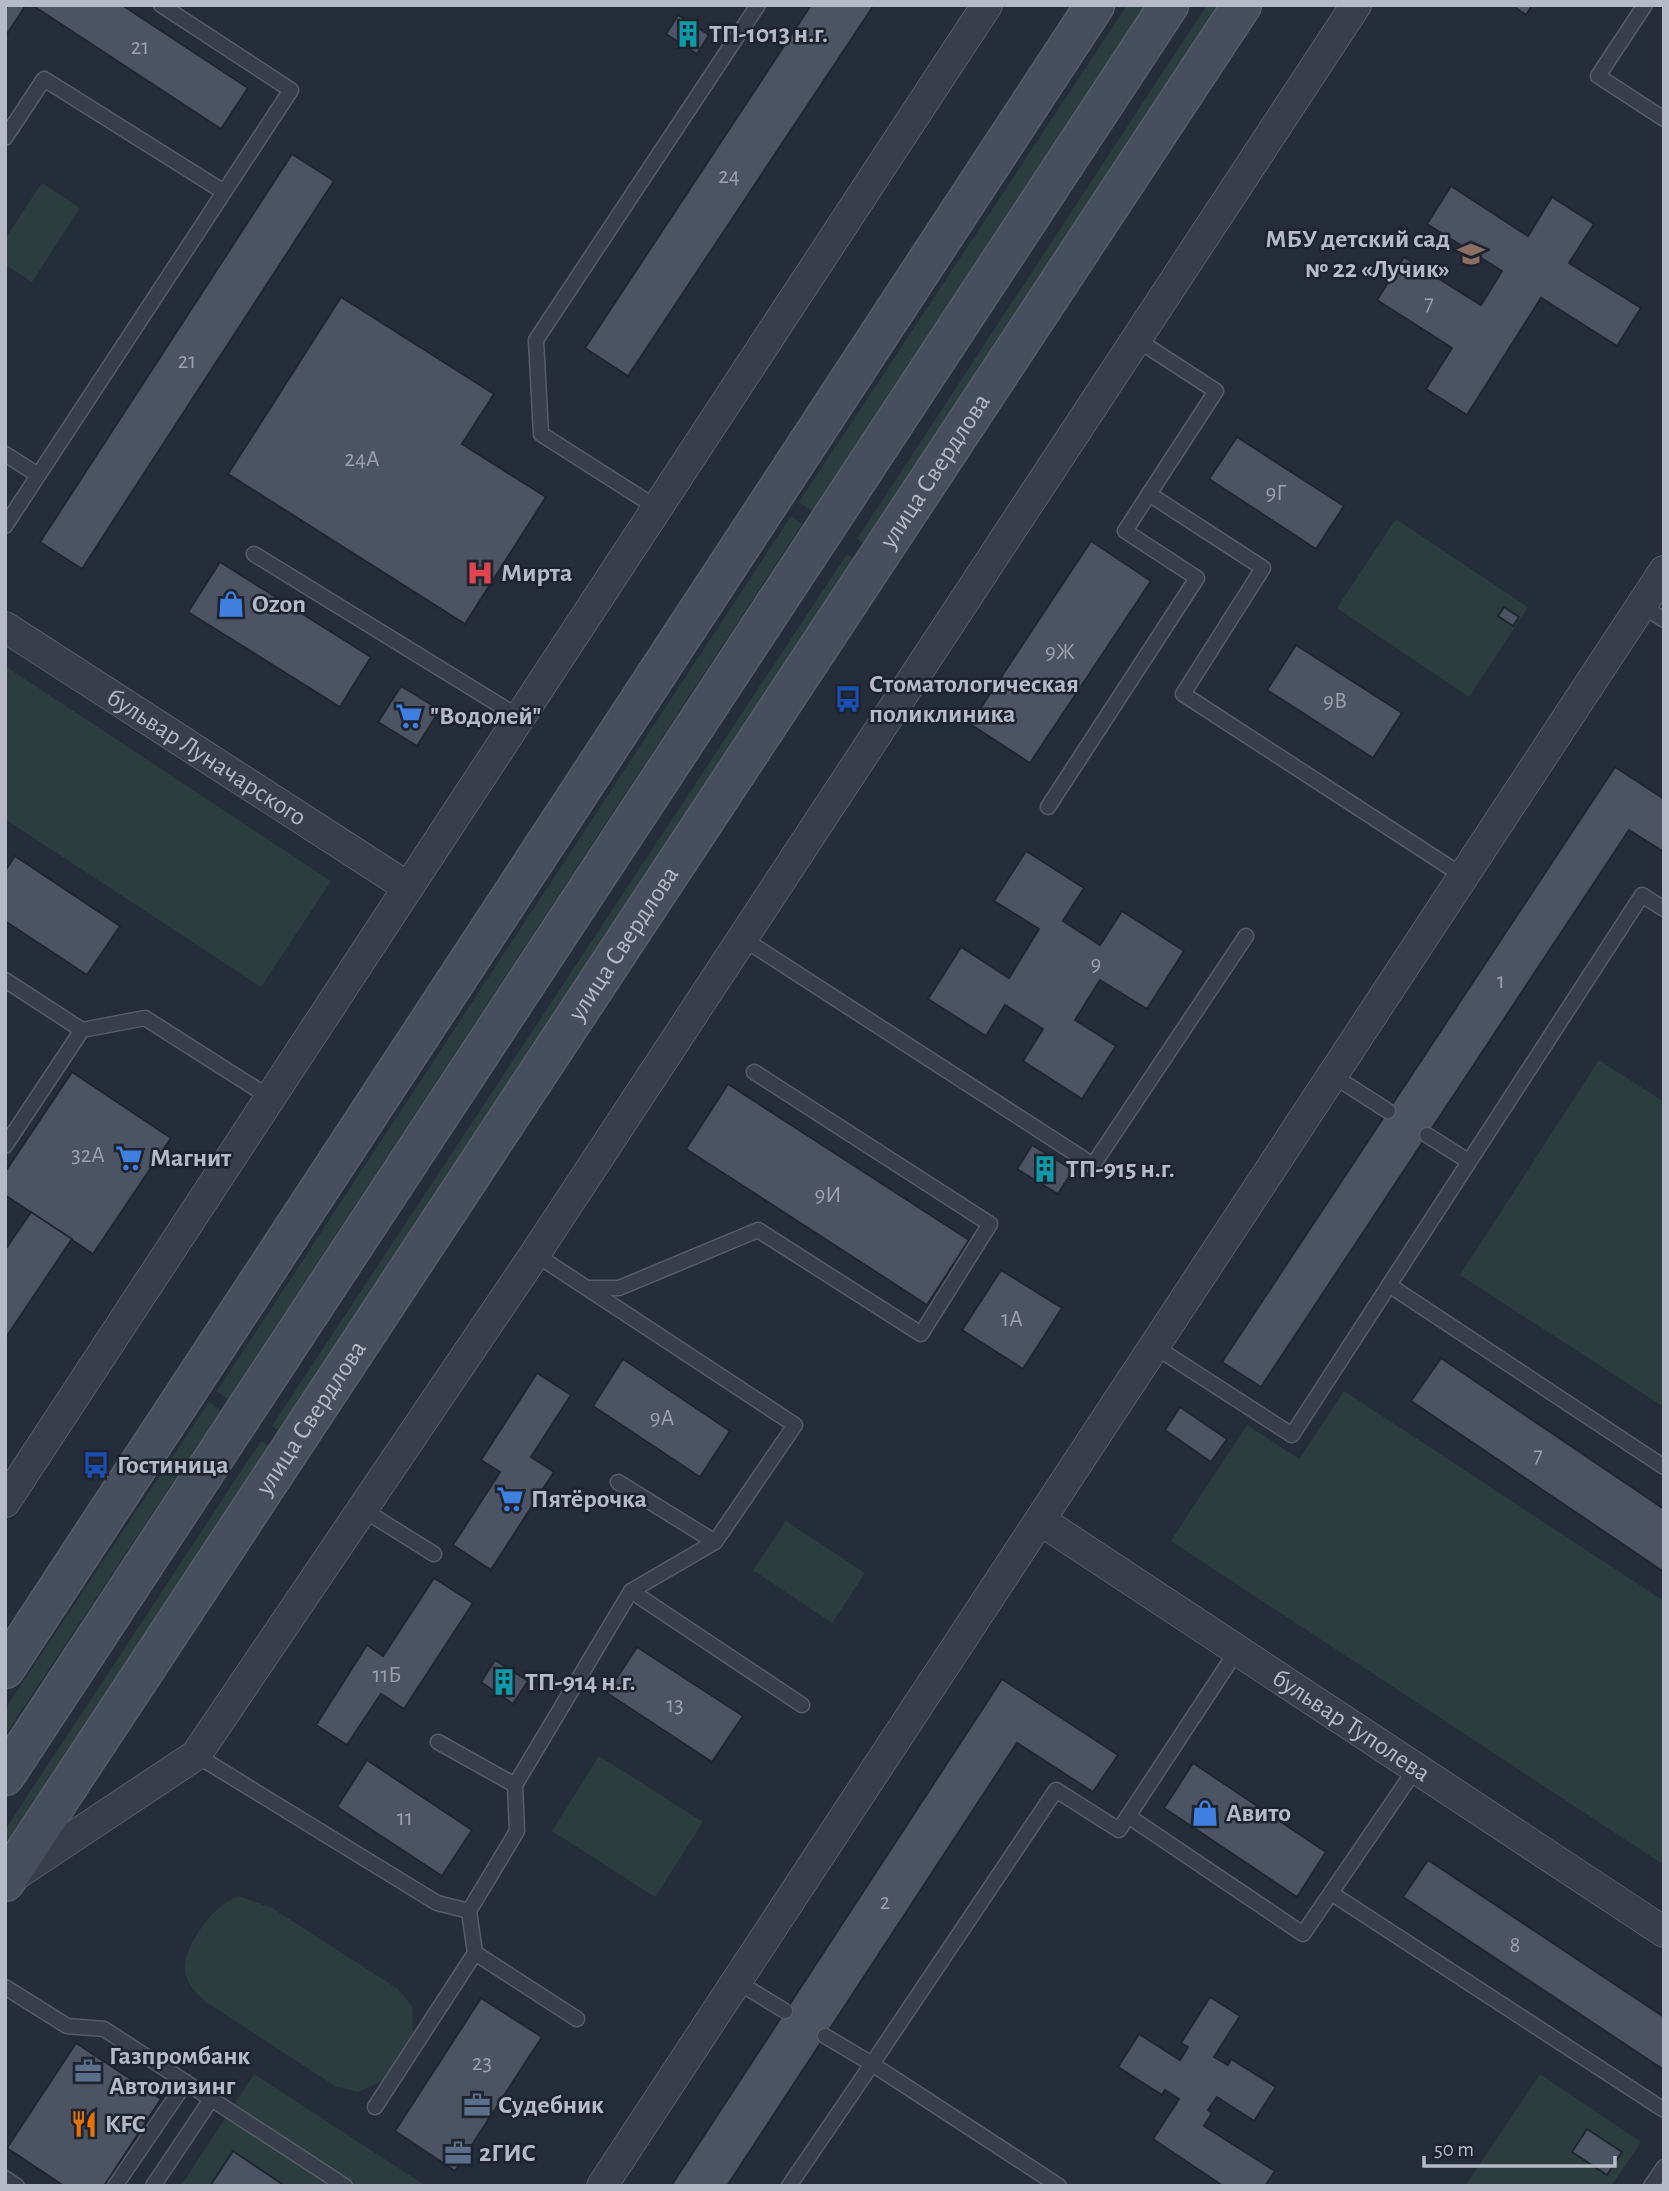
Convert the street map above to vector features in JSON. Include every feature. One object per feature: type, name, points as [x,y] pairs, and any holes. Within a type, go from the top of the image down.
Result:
[{"type":"main road","points":[[5,1669],[1096,5]]},
{"type":"main road","points":[[5,1776],[1169,5]]},
{"type":"main road","name":"улица Свердлова","points":[[5,1882],[1242,5]]},
{"type":"street","points":[[5,1502],[406,886],[987,5]]},
{"type":"street","points":[[5,1882],[196,1755],[535,1254],[1356,5]]},
{"type":"street","points":[[602,2186],[1463,876],[1653,612],[1664,571]]},
{"type":"street","name":"бульвар Луначарского","points":[[5,627],[406,886]]},
{"type":"street","name":"бульвар Туполева","points":[[1040,1520],[1664,1931]]},
{"type":"lane","points":[[5,526],[291,90],[161,5]]},
{"type":"lane","points":[[657,508],[541,434],[536,340],[758,5]]},
{"type":"lane","points":[[1645,5],[1598,76],[1664,119]]},
{"type":"lane","points":[[5,138],[44,79],[223,192]]},
{"type":"lane","points":[[1048,807],[1197,578],[1125,531],[1216,391],[1136,339]]},
{"type":"lane","points":[[5,454],[38,475]]},
{"type":"lane","points":[[1149,494],[1263,568],[1183,694],[1463,876]]},
{"type":"lane","points":[[254,554],[519,717]]},
{"type":"lane","points":[[1154,1346],[1292,1434],[1642,895],[1664,909]]},
{"type":"lane","points":[[742,937],[866,1023],[1093,1166],[1245,936]]},
{"type":"lane","points":[[5,980],[82,1030],[145,1018],[269,1097]]},
{"type":"lane","points":[[5,1146],[82,1030]]},
{"type":"lane","points":[[587,1288],[619,1287],[758,1230],[920,1334],[990,1224],[754,1072]]},
{"type":"lane","points":[[1332,1075],[1388,1111]]},
{"type":"lane","points":[[1427,1135],[1468,1161]]},
{"type":"lane","points":[[375,2107],[475,1954],[469,1911],[517,1831],[515,1785],[631,1591],[715,1542],[795,1425],[535,1254]]},
{"type":"lane","points":[[1389,1285],[1664,1467]]},
{"type":"lane","points":[[618,1482],[715,1542]]},
{"type":"lane","points":[[362,1510],[434,1555]]},
{"type":"lane","points":[[631,1591],[802,1705]]},
{"type":"lane","points":[[789,2186],[1056,1790],[1119,1830],[1238,1649]]},
{"type":"lane","points":[[438,1742],[515,1785]]},
{"type":"lane","points":[[196,1755],[437,1903],[469,1911]]},
{"type":"lane","points":[[1128,1816],[1303,1934],[1416,1768]]},
{"type":"lane","points":[[1331,1892],[1664,2110]]},
{"type":"lane","points":[[475,1954],[577,2020]]},
{"type":"lane","points":[[736,1981],[785,2011]]},
{"type":"lane","points":[[5,1987],[67,2026],[104,2029],[345,2186]]},
{"type":"lane","points":[[825,2036],[1059,2186]]},
{"type":"lane","points":[[116,2186],[186,2081]]},
{"type":"lane","points":[[153,2186],[212,2098]]},
{"type":"lane","points":[[1651,2186],[1664,2167]]},
{"type":"lane","points":[[5,2178],[17,2186]]},
{"type":"shaded area","points":[[1127,5],[1145,5],[812,511],[799,502]]},
{"type":"shaded area","points":[[1207,5],[1223,5],[868,546],[857,539]]},
{"type":"shaded area","points":[[42,183],[80,208],[32,282],[5,264],[5,239]]},
{"type":"shaded area","points":[[791,516],[802,524],[228,1399],[217,1391]]},
{"type":"shaded area","points":[[1396,519],[1528,607],[1469,697],[1337,608]]},
{"type":"shaded area","points":[[847,554],[859,562],[285,1435],[272,1426]]},
{"type":"shaded area","points":[[5,666],[331,881],[261,987],[5,819]]},
{"type":"shaded area","points":[[1599,1060],[1664,1102],[1664,1407],[1460,1275]]},
{"type":"shaded area","points":[[1344,1391],[1664,1601],[1664,1865],[1171,1541],[1247,1425],[1299,1459]]},
{"type":"shaded area","points":[[209,1402],[221,1410],[5,1735],[5,1709]]},
{"type":"shaded area","points":[[261,1441],[274,1450],[5,1857],[5,1830]]},
{"type":"shaded area","points":[[786,1521],[865,1573],[832,1623],[753,1570]]},
{"type":"shaded area","points":[[599,1756],[703,1822],[655,1897],[552,1831]]},
{"type":"shaded area","points":[[239,1896],[272,1908],[398,1989],[412,2006],[413,2033],[382,2081],[358,2092],[335,2086],[206,2002],[193,1989],[185,1971],[189,1950],[202,1926],[211,1916]]},
{"type":"shaded area","points":[[254,2074],[426,2186],[181,2186]]},
{"type":"shaded area","points":[[1540,2074],[1641,2142],[1611,2186],[1465,2186]]},
{"type":"building","points":[[5,5],[26,5],[5,37]]},
{"type":"building","points":[[32,5],[122,5],[248,88],[221,129]]},
{"type":"building","points":[[811,5],[874,5],[628,376],[585,348]]},
{"type":"building","points":[[1512,5],[1532,5],[1526,15]]},
{"type":"building","name":"ТП-1013 н.г.","points":[[678,15],[709,35],[697,54],[666,34]]},
{"type":"building","points":[[292,154],[334,181],[82,569],[40,542]]},
{"type":"building","points":[[1451,186],[1528,236],[1552,197],[1594,224],[1569,263],[1641,308],[1617,346],[1541,298],[1467,415],[1426,389],[1452,348],[1377,300],[1404,257],[1481,305],[1502,271],[1427,224]]},
{"type":"building","points":[[341,297],[494,394],[462,444],[546,497],[465,624],[228,474]]},
{"type":"building","points":[[1237,437],[1344,506],[1316,549],[1209,479]]},
{"type":"building","points":[[1091,541],[1151,581],[1030,763],[970,724]]},
{"type":"building","points":[[220,562],[371,657],[340,707],[188,612]]},
{"type":"building","points":[[1504,607],[1519,617],[1513,626],[1498,616]]},
{"type":"building","points":[[1296,645],[1402,713],[1373,758],[1267,690]]},
{"type":"building","name":"\"Водолей\"","points":[[401,686],[440,710],[417,746],[378,722]]},
{"type":"building","points":[[1615,767],[1664,799],[1664,852],[1629,830],[1261,1387],[1222,1362]]},
{"type":"building","points":[[1026,851],[1084,888],[1063,921],[1100,945],[1122,911],[1184,951],[1147,1009],[1100,980],[1075,1020],[1116,1046],[1082,1099],[1023,1061],[1043,1029],[1005,1005],[986,1036],[928,999],[961,947],[1009,978],[1039,929],[994,901]]},
{"type":"building","points":[[15,856],[120,926],[87,975],[5,921],[5,871]]},
{"type":"building","points":[[72,1072],[171,1138],[93,1254],[5,1195],[5,1172]]},
{"type":"building","points":[[728,1084],[969,1240],[927,1305],[686,1149]]},
{"type":"building","name":"ТП-915 н.г.","points":[[1032,1145],[1073,1170],[1058,1194],[1017,1169]]},
{"type":"building","points":[[31,1212],[72,1239],[5,1339],[5,1250]]},
{"type":"building","points":[[1001,1270],[1062,1308],[1023,1369],[962,1330]]},
{"type":"building","points":[[1441,1358],[1664,1509],[1664,1572],[1411,1401]]},
{"type":"building","points":[[623,1359],[730,1431],[700,1477],[593,1406]]},
{"type":"building","points":[[537,1373],[571,1395],[531,1457],[554,1472],[491,1570],[453,1545],[500,1472],[481,1460]]},
{"type":"building","points":[[1180,1407],[1227,1439],[1211,1462],[1165,1430]]},
{"type":"building","points":[[434,1578],[473,1603],[404,1709],[381,1694],[347,1745],[316,1725],[367,1645],[383,1656]]},
{"type":"building","points":[[637,1647],[743,1716],[712,1762],[607,1693]]},
{"type":"building","name":"ТП-914 н.г.","points":[[495,1660],[528,1681],[513,1704],[481,1682]]},
{"type":"building","points":[[1002,1679],[1118,1755],[1093,1792],[1017,1743],[727,2186],[671,2186]]},
{"type":"building","points":[[367,1760],[472,1830],[442,1876],[337,1807]]},
{"type":"building","points":[[1193,1763],[1326,1852],[1297,1897],[1164,1808]]},
{"type":"building","points":[[1428,1860],[1664,2017],[1664,2070],[1403,1897]]},
{"type":"building","points":[[1210,1997],[1240,2016],[1214,2057],[1228,2065],[1231,2059],[1276,2087],[1254,2121],[1217,2097],[1208,2110],[1212,2113],[1204,2126],[1275,2171],[1265,2186],[1223,2186],[1153,2139],[1179,2099],[1165,2090],[1162,2095],[1118,2067],[1139,2034],[1180,2060],[1188,2047],[1181,2043]]},
{"type":"building","points":[[481,1998],[542,2037],[455,2171],[395,2131]]},
{"type":"building","name":"KFC","points":[[76,2043],[161,2099],[104,2186],[64,2186],[7,2148]]},
{"type":"building","points":[[1587,2129],[1622,2152],[1607,2175],[1572,2152]]},
{"type":"building","points":[[233,2151],[285,2186],[210,2186]]},
{"type":"place","name":"ТП-1013 н.г.","points":[[688,34]]},
{"type":"place","name":"МБУ детский сад № 22 «Лучик»","points":[[1471,254]]},
{"type":"place","name":"Мирта","points":[[480,573]]},
{"type":"place","name":"Ozon","points":[[231,604]]},
{"type":"place","name":"Стоматологическая поликлиника","points":[[848,699]]},
{"type":"place","name":"\"Водолей\"","points":[[409,716]]},
{"type":"place","name":"Магнит","points":[[129,1158]]},
{"type":"place","name":"ТП-915 н.г.","points":[[1045,1169]]},
{"type":"place","name":"Гостиница","points":[[96,1465]]},
{"type":"place","name":"Пятёрочка","points":[[510,1499]]},
{"type":"place","name":"ТП-914 н.г.","points":[[504,1682]]},
{"type":"place","name":"Авито","points":[[1205,1813]]},
{"type":"place","name":"Газпромбанк Автолизинг","points":[[88,2071]]},
{"type":"place","name":"Судебник","points":[[477,2105]]},
{"type":"place","name":"KFC","points":[[84,2124]]},
{"type":"place","name":"2ГИС","points":[[458,2153]]}]
